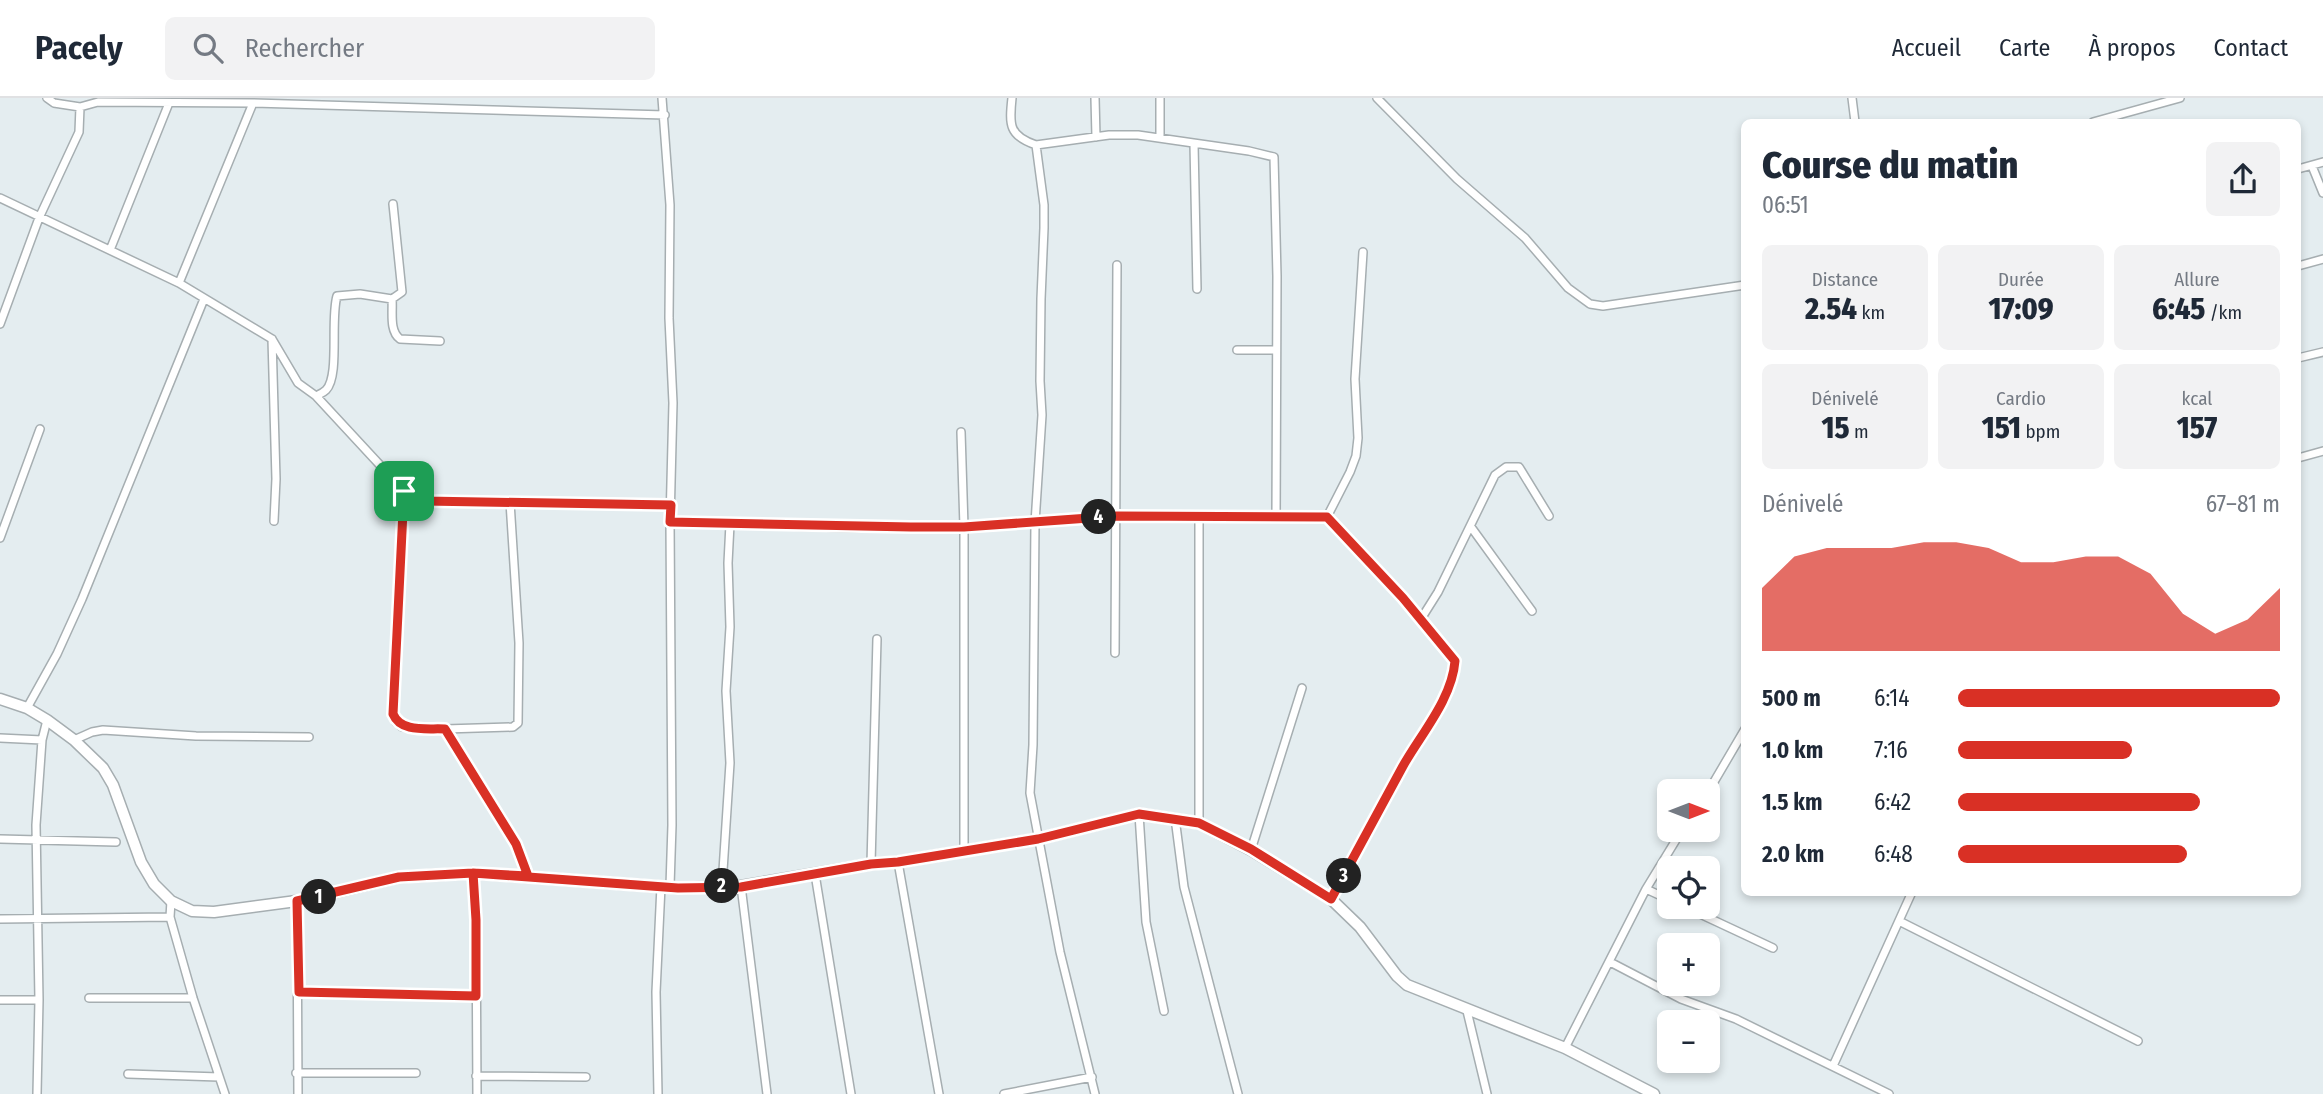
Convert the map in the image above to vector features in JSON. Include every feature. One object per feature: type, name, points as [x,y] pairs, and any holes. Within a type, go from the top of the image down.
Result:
[{"type":"main road","points":[[0,699],[27,708],[47,720],[74,740],[103,768],[113,785],[141,862],[154,884],[171,901],[192,911],[214,912],[297,901],[399,877],[473,873],[665,887],[741,887],[1038,839],[1139,814],[1175,818],[1199,823],[1251,849],[1331,899],[1360,927],[1397,976],[1407,985],[1565,1048],[1654,1094]]},
{"type":"street","points":[[47,98],[54,103],[80,107],[98,102],[262,101],[664,115]]},
{"type":"street","points":[[658,1094],[656,992],[673,761],[670,205],[662,98]]},
{"type":"street","points":[[1012,98],[1012,125],[1015,134],[1023,141],[1036,145],[1096,137],[1138,135],[1274,157],[1277,276],[1276,518]]},
{"type":"street","points":[[1095,98],[1096,137]]},
{"type":"street","points":[[1160,98],[1160,137]]},
{"type":"street","points":[[1377,98],[1457,179],[1524,238],[1568,288],[1590,304],[1603,306],[1741,286]]},
{"type":"street","points":[[1852,98],[1855,119]]},
{"type":"street","points":[[2104,119],[2180,98]]},
{"type":"street","points":[[110,250],[169,103]]},
{"type":"street","points":[[179,283],[253,103]]},
{"type":"street","points":[[0,324],[39,218],[79,132],[80,107]]},
{"type":"street","points":[[1194,144],[1197,289]]},
{"type":"street","points":[[1036,145],[1044,205],[1044,228],[1040,381],[1042,415],[1035,523],[1033,745],[1030,793],[1060,952],[1095,1094]]},
{"type":"street","points":[[2301,168],[2323,162]]},
{"type":"street","points":[[2312,166],[2323,193]]},
{"type":"street","points":[[0,198],[179,283],[272,339],[298,383],[316,396],[415,500],[671,505]]},
{"type":"street","points":[[316,396],[327,389],[334,366],[333,313],[337,296],[360,294],[392,299],[401,292],[393,204]]},
{"type":"street","points":[[1327,517],[1356,456],[1358,438],[1355,379],[1363,252]]},
{"type":"street","points":[[2301,265],[2323,259]]},
{"type":"street","points":[[1115,653],[1116,265]]},
{"type":"street","points":[[27,708],[57,654],[82,599],[204,299]]},
{"type":"street","points":[[392,299],[393,331],[396,336],[400,339],[440,341]]},
{"type":"street","points":[[272,339],[276,479],[274,521]]},
{"type":"street","points":[[1237,350],[1275,350]]},
{"type":"street","points":[[2301,357],[2323,352]]},
{"type":"street","points":[[0,538],[40,429]]},
{"type":"street","points":[[961,432],[964,527],[964,851]]},
{"type":"street","points":[[2301,457],[2323,451]]},
{"type":"street","points":[[1421,619],[1438,592],[1495,475],[1506,467],[1519,467],[1549,516]]},
{"type":"street","points":[[404,491],[393,714],[402,727],[513,727],[518,723],[519,643],[510,502]]},
{"type":"street","points":[[670,522],[858,528],[964,527],[1117,516],[1327,517],[1421,619],[1455,661],[1452,680],[1331,899]]},
{"type":"street","points":[[1199,517],[1199,823]]},
{"type":"street","points":[[722,886],[730,763],[726,691],[730,627],[730,524]]},
{"type":"street","points":[[1471,527],[1532,611]]},
{"type":"street","points":[[871,864],[877,639]]},
{"type":"street","points":[[1251,849],[1302,688]]},
{"type":"street","points":[[37,1094],[39,1000],[36,840],[42,740],[47,720]]},
{"type":"street","points":[[445,729],[516,844],[528,876]]},
{"type":"street","points":[[74,740],[103,730],[196,736],[309,737]]},
{"type":"street","points":[[1716,779],[1741,736]]},
{"type":"street","points":[[0,738],[42,740]]},
{"type":"street","points":[[1139,814],[1146,922],[1164,1011]]},
{"type":"street","points":[[1175,818],[1186,897],[1238,1094]]},
{"type":"street","points":[[0,839],[116,842]]},
{"type":"street","points":[[1565,1048],[1646,890],[1675,842]]},
{"type":"street","points":[[898,862],[939,1094]]},
{"type":"street","points":[[473,873],[476,920],[477,1094]]},
{"type":"street","points":[[815,874],[851,1094]]},
{"type":"street","points":[[741,887],[768,1094]]},
{"type":"street","points":[[1646,890],[1657,895]]},
{"type":"street","points":[[1833,1066],[1910,896]]},
{"type":"street","points":[[171,901],[170,917],[225,1094]]},
{"type":"street","points":[[297,901],[298,1094]]},
{"type":"street","points":[[0,919],[170,917]]},
{"type":"street","points":[[1711,919],[1773,948]]},
{"type":"street","points":[[1899,920],[2138,1041]]},
{"type":"street","points":[[1611,962],[1681,999],[1736,1019],[1889,1094]]},
{"type":"street","points":[[299,992],[476,996]]},
{"type":"street","points":[[89,998],[193,998]]},
{"type":"street","points":[[0,1000],[39,1000]]},
{"type":"street","points":[[1466,1010],[1487,1094]]},
{"type":"street","points":[[296,1073],[416,1073]]},
{"type":"street","points":[[128,1074],[219,1077]]},
{"type":"street","points":[[476,1076],[586,1077]]},
{"type":"street","points":[[1004,1094],[1092,1077]]},
{"type":"route","points":[[404,491],[393,714],[402,727],[445,729],[516,844],[528,876],[473,873],[399,877],[297,901],[299,992],[476,996],[473,873],[678,888],[741,887],[1038,839],[1139,814],[1199,823],[1251,849],[1331,899],[1441,702],[1454,670],[1455,661],[1438,639],[1327,517],[1117,516],[964,527],[858,528],[670,522],[671,505],[425,501],[415,500],[404,491]]}]
